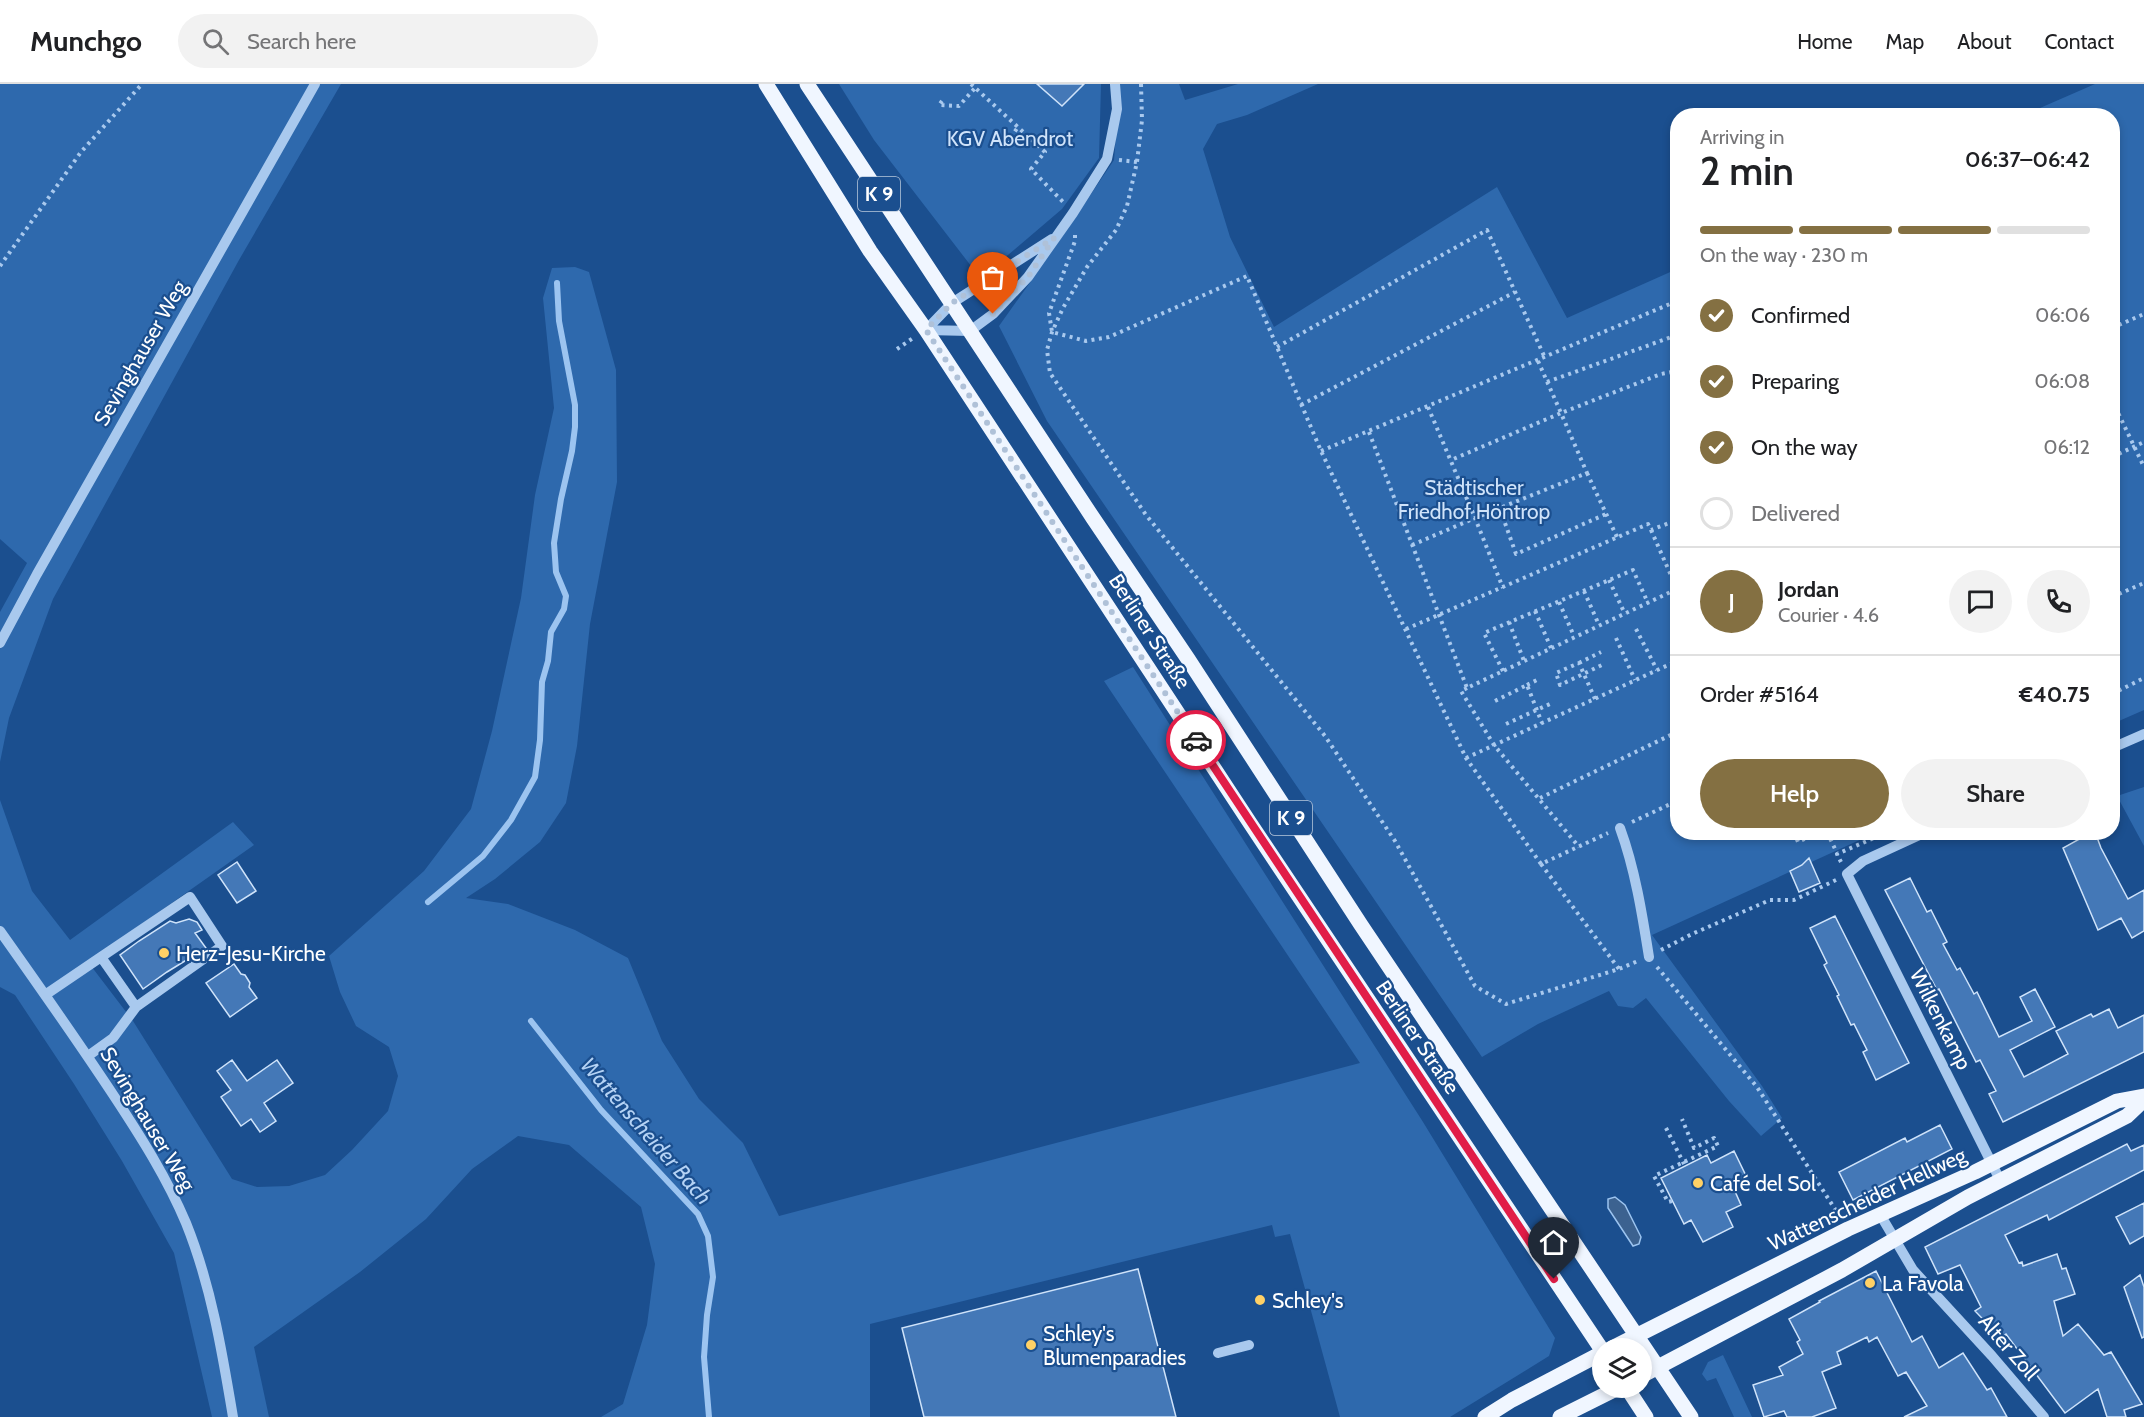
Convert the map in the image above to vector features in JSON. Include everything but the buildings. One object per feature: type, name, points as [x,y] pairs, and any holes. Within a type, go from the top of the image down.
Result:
[{"type":"main road","name":"Berliner Straße","points":[[766,84],[870,251],[926,330],[1593,1338]]},
{"type":"main road","name":"Berliner Straße","points":[[807,84],[1188,658],[1368,935],[1691,1417]]},
{"type":"main road","name":"Wattenscheider Hellweg","points":[[1632,1338],[1848,1229],[1881,1216],[2117,1101],[2144,1098]]},
{"type":"main road","name":"Wattenscheider Hellweg","points":[[1652,1370],[1842,1270],[1894,1238],[2000,1180],[2127,1116],[2144,1098]]},
{"type":"main road","points":[[1485,1417],[1592,1357]]},
{"type":"main road","points":[[1560,1417],[1598,1398]]},
{"type":"main road","points":[[1633,1398],[1646,1417]]},
{"type":"street","name":"Sevinghauser Weg","points":[[0,643],[315,84]]},
{"type":"street","points":[[926,330],[970,331],[993,314],[1028,277],[1107,159],[1117,109],[1115,84]]},
{"type":"street","points":[[926,330],[952,303],[1054,238]]},
{"type":"street","points":[[2120,744],[2144,734]]},
{"type":"street","points":[[1620,828],[1627,847],[1642,912],[1649,957]]},
{"type":"street","points":[[1847,874],[1863,861],[1909,840]]},
{"type":"street","name":"Wilkenkamp","points":[[1847,874],[2000,1180]]},
{"type":"street","points":[[45,995],[189,897],[222,946],[136,1007],[113,1038],[88,1056]]},
{"type":"street","name":"Sevinghauser Weg","points":[[0,931],[88,1056],[161,1171],[186,1222],[206,1277],[233,1417]]},
{"type":"street","points":[[101,957],[136,1007]]},
{"type":"street","name":"Alter Zoll","points":[[1881,1216],[1913,1270],[2044,1417]]},
{"type":"street","points":[[1218,1353],[1249,1345]]},
{"type":"path","points":[[0,266],[81,152],[142,84]]},
{"type":"path","points":[[1141,84],[1142,120],[1137,162],[1127,206],[1116,230],[1088,267],[1052,332],[1047,350],[1050,373],[1146,515],[1325,736],[1395,841],[1475,986],[1506,1004],[1619,969],[1770,900],[1794,900],[1847,874]]},
{"type":"path","points":[[942,101],[939,105],[959,106],[973,86],[1045,152],[1031,169],[1073,213],[1076,242],[1049,313],[1052,332]]},
{"type":"path","points":[[1009,144],[1008,141],[1018,127]]},
{"type":"path","points":[[1002,139],[1011,136]]},
{"type":"path","points":[[1277,347],[1487,231],[1545,358]]},
{"type":"path","points":[[1052,332],[1086,341],[1108,337],[1247,276],[1321,452],[1466,758],[1619,969]]},
{"type":"path","points":[[1301,405],[1515,292]]},
{"type":"path","points":[[1321,452],[1670,304]]},
{"type":"path","points":[[2120,324],[2144,314]]},
{"type":"path","points":[[1547,382],[1670,336]]},
{"type":"path","points":[[1538,361],[1617,537]]},
{"type":"path","points":[[1451,460],[1561,413],[1670,372]]},
{"type":"path","points":[[1428,407],[1503,588]]},
{"type":"path","points":[[2120,416],[2144,466]]},
{"type":"path","points":[[1370,432],[1467,688]]},
{"type":"path","points":[[2120,454],[2144,442]]},
{"type":"path","points":[[1412,545],[1587,473]]},
{"type":"path","points":[[1500,509],[1515,554],[1606,514]]},
{"type":"path","points":[[1651,530],[1670,523]]},
{"type":"path","points":[[1406,629],[1648,524],[1670,573]]},
{"type":"path","points":[[1503,671],[1484,633],[1633,570],[1648,603]]},
{"type":"path","points":[[1609,580],[1625,614]]},
{"type":"path","points":[[2120,594],[2144,583]]},
{"type":"path","points":[[1584,591],[1599,626]]},
{"type":"path","points":[[1579,847],[1494,745],[1461,691],[1670,592]]},
{"type":"path","points":[[1559,602],[1574,636]]},
{"type":"path","points":[[1535,611],[1551,648]]},
{"type":"path","points":[[1509,622],[1524,661]]},
{"type":"path","points":[[1636,629],[1657,670]]},
{"type":"path","points":[[1616,638],[1635,680]]},
{"type":"path","points":[[1601,652],[1556,673],[1560,685],[1602,665]]},
{"type":"path","points":[[1579,663],[1595,699]]},
{"type":"path","points":[[1466,758],[1670,664]]},
{"type":"path","points":[[2120,690],[2144,678]]},
{"type":"path","points":[[1496,701],[1539,679]]},
{"type":"path","points":[[1527,685],[1542,723]]},
{"type":"path","points":[[1506,724],[1552,703]]},
{"type":"path","points":[[1540,798],[1670,735]]},
{"type":"path","points":[[1541,864],[1670,804]]},
{"type":"path","points":[[1831,840],[1837,854]]},
{"type":"path","points":[[1649,957],[1757,1087],[1848,1229]]},
{"type":"path","points":[[1672,1201],[1668,1202],[1654,1176],[1684,1164],[1718,1146],[1714,1138],[1694,1148],[1682,1119]]},
{"type":"path","points":[[1666,1128],[1684,1164]]},
{"type":"green space","points":[[0,84],[341,84],[239,260],[53,599],[9,718],[0,762],[0,612],[27,563],[0,539]]},
{"type":"green space","name":"KGV Abendrot","points":[[839,84],[1101,84],[1099,158],[1062,209],[1008,255],[978,275],[874,140]]},
{"type":"green space","name":"Städtischer Friedhof Höntrop","points":[[1120,84],[1179,84],[1185,100],[1238,84],[1318,84],[1247,115],[1217,124],[1203,149],[1230,237],[1274,327],[1497,187],[1567,318],[1670,272],[1670,840],[1860,840],[1652,935],[1762,1086],[1782,1118],[1761,1136],[1729,1101],[1646,998],[1633,1008],[1618,1006],[1609,991],[1538,1024],[1482,1057],[1047,421],[999,326],[1114,160]]},
{"type":"green space","points":[[2095,84],[2144,84],[2144,710],[2120,720],[2120,108],[2040,108]]},
{"type":"green space","points":[[575,267],[589,272],[616,370],[617,482],[590,624],[577,746],[566,803],[540,842],[495,879],[466,898],[508,904],[575,930],[628,958],[662,1041],[699,1099],[743,1143],[779,1216],[1360,1063],[1104,681],[1133,667],[1423,1122],[1555,1338],[1549,1356],[1450,1417],[1340,1417],[1290,1234],[1275,1237],[1272,1225],[870,1324],[870,1417],[601,1417],[623,1404],[647,1325],[655,1264],[641,1207],[569,1145],[518,1136],[472,1169],[426,1219],[360,1272],[254,1347],[269,1417],[212,1417],[174,1253],[122,1161],[74,1084],[15,995],[0,987],[0,800],[32,891],[70,940],[233,822],[254,845],[88,962],[133,1021],[232,1179],[257,1187],[289,1186],[325,1175],[388,1111],[398,1076],[389,1047],[356,1026],[340,992],[329,956],[424,871],[471,809],[492,731],[521,598],[535,495],[554,408],[543,298],[552,268]]},
{"type":"green space","points":[[2144,787],[2144,846],[2120,802],[2120,795]]},
{"type":"green space","points":[[1723,1355],[1752,1417],[1734,1417],[1716,1378],[1707,1381],[1702,1374],[1708,1362]]},
{"type":"shaded area","points":[[1615,1197],[1625,1205],[1641,1237],[1639,1244],[1633,1246],[1608,1208],[1608,1199]]},
{"type":"waterway","name":"Wattenscheider Bach","points":[[428,902],[483,856],[511,820],[535,777],[540,740],[542,682],[548,661],[551,632],[564,609],[566,596],[556,572],[554,543],[575,427],[575,405],[559,321],[557,283]]},
{"type":"waterway","name":"Wattenscheider Bach","points":[[531,1021],[601,1110],[698,1214],[708,1236],[713,1277],[704,1357],[709,1417]]},
{"type":"way so far","points":[[993,314],[1028,277],[1054,238],[952,303],[926,330],[1196,740]]},
{"type":"place","name":"Herz-Jesu-Kirche","points":[[164,953]]},
{"type":"place","name":"Café del Sol","points":[[1698,1183]]},
{"type":"place","name":"La Favola","points":[[1870,1283]]},
{"type":"place","name":"Schley's","points":[[1260,1300]]},
{"type":"place","name":"Schley's Blumenparadies","points":[[1031,1345]]},
{"type":"route","points":[[1196,740],[1554,1279]]}]
